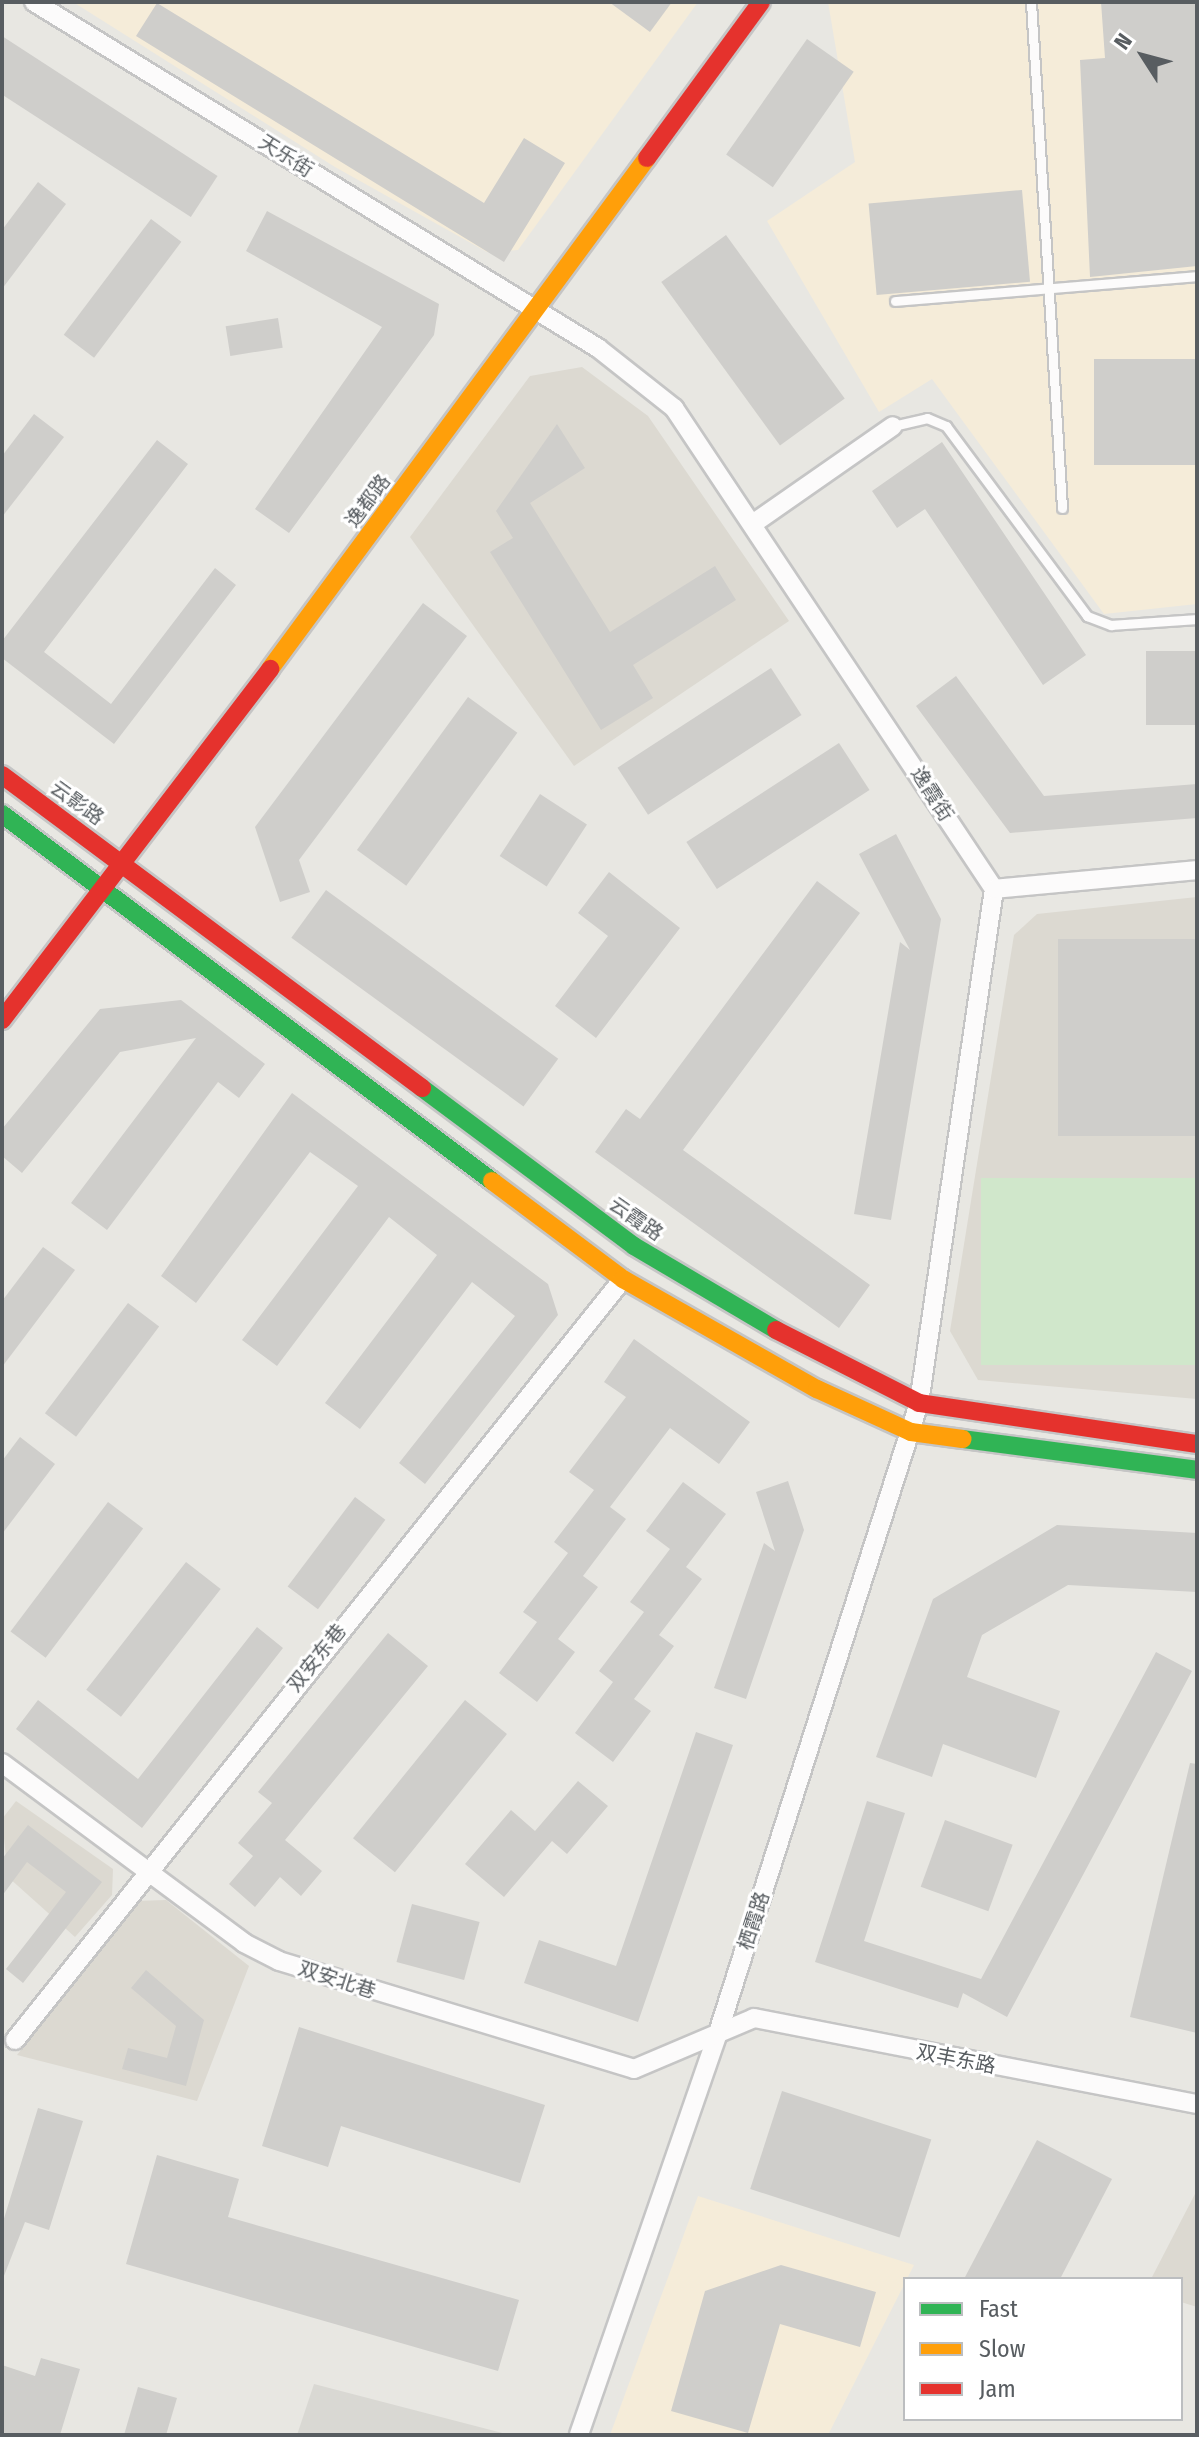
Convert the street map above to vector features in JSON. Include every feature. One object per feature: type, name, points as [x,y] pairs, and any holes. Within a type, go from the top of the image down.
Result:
[{"type":"street","name":"天乐街","points":[[34,2],[537,310]]},
{"type":"street","name":"逸都路","points":[[2,1020],[106,892],[761,2]]},
{"type":"street","name":"逸霞街","points":[[537,310],[674,408],[754,523],[994,889]]},
{"type":"street","points":[[754,523],[893,426]]},
{"type":"street","name":"云影路","points":[[2,775],[125,866]]},
{"type":"street","points":[[2,814],[623,1279],[817,1389],[911,1432],[1197,1470]]},
{"type":"street","name":"云霞路","points":[[125,866],[634,1246],[834,1364],[919,1403],[1197,1444]]},
{"type":"street","points":[[919,1403],[994,889],[1197,870]]},
{"type":"street","name":"双安东巷","points":[[15,2040],[146,1870],[623,1279]]},
{"type":"street","name":"栖霞路","points":[[579,2435],[718,2033],[919,1403]]},
{"type":"street","name":"双安北巷","points":[[2,1763],[146,1870],[279,1961],[634,2069],[718,2033]]},
{"type":"street","name":"双丰东路","points":[[718,2033],[754,2018],[1197,2104]]},
{"type":"lane","points":[[1031,2],[1062,508]]},
{"type":"lane","points":[[895,301],[1197,276]]},
{"type":"lane","points":[[893,426],[927,418],[946,426],[1087,616],[1111,625],[1197,619]]},
{"type":"shaded area","points":[[73,2],[698,2],[518,250],[487,252],[335,167]]},
{"type":"shaded area","points":[[828,2],[1197,2],[1197,604],[1104,614],[932,379],[879,412],[767,221],[855,162]]},
{"type":"shaded area","points":[[582,367],[648,416],[789,621],[574,766],[410,537],[530,376]]},
{"type":"shaded area","points":[[1197,897],[1197,1399],[978,1380],[950,1331],[1014,935],[1037,914]]},
{"type":"shaded area","points":[[16,1801],[113,1869],[112,1895],[75,1937],[8,1877],[2,1819]]},
{"type":"shaded area","points":[[166,1900],[249,1966],[197,2101],[17,2055],[136,1901]]},
{"type":"shaded area","points":[[1197,2190],[1197,2307],[1183,2303],[1183,2277],[1152,2277]]},
{"type":"shaded area","points":[[698,2196],[914,2265],[908,2277],[903,2277],[903,2287],[828,2435],[610,2435]]},
{"type":"shaded area","points":[[314,2384],[510,2435],[297,2435]]},
{"type":"green space","points":[[981,1178],[1197,1178],[1197,1365],[981,1365]]},
{"type":"building","points":[[609,2],[672,2],[650,32]]},
{"type":"building","points":[[1101,2],[1197,2],[1197,266],[1090,277],[1080,60],[1105,58]]},
{"type":"building","points":[[157,3],[484,203],[524,138],[565,163],[504,262],[136,36]]},
{"type":"building","points":[[2,36],[218,176],[191,217],[2,94]]},
{"type":"building","points":[[807,39],[854,72],[773,187],[726,155]]},
{"type":"building","points":[[38,182],[66,204],[2,289],[2,230]]},
{"type":"building","points":[[1022,190],[1030,282],[877,295],[869,203]]},
{"type":"building","points":[[267,211],[439,304],[434,335],[289,533],[255,509],[382,327],[246,251]]},
{"type":"building","points":[[151,219],[181,242],[94,358],[64,335]]},
{"type":"building","points":[[726,235],[845,398],[780,445],[661,282]]},
{"type":"building","points":[[278,318],[283,348],[230,356],[226,326]]},
{"type":"building","points":[[1094,359],[1197,359],[1197,465],[1094,465]]},
{"type":"building","points":[[34,414],[64,437],[2,517],[2,456]]},
{"type":"building","points":[[557,424],[585,468],[530,503],[610,632],[715,566],[736,600],[633,665],[653,698],[601,730],[490,552],[513,538],[496,511]]},
{"type":"building","points":[[157,440],[188,464],[44,652],[111,704],[215,568],[236,585],[114,744],[2,658],[2,641]]},
{"type":"building","points":[[942,442],[1086,655],[1043,685],[925,509],[897,528],[872,491]]},
{"type":"building","points":[[423,603],[467,636],[299,860],[310,892],[280,902],[255,827]]},
{"type":"building","points":[[1146,651],[1197,651],[1197,725],[1146,725]]},
{"type":"building","points":[[771,668],[801,715],[648,815],[618,768]]},
{"type":"building","points":[[956,676],[1044,796],[1197,784],[1197,818],[1010,833],[916,706]]},
{"type":"building","points":[[468,697],[517,733],[406,886],[357,850]]},
{"type":"building","points":[[839,743],[869,790],[717,889],[686,842]]},
{"type":"building","points":[[540,794],[587,824],[547,887],[500,856]]},
{"type":"building","points":[[896,834],[941,919],[891,1220],[854,1214],[900,942],[910,950],[859,854]]},
{"type":"building","points":[[609,872],[680,928],[596,1038],[555,1006],[608,936],[578,913]]},
{"type":"building","points":[[817,881],[860,913],[683,1150],[870,1285],[839,1328],[595,1152],[626,1109],[640,1119]]},
{"type":"building","points":[[326,890],[558,1059],[524,1106],[291,938]]},
{"type":"building","points":[[1058,939],[1197,939],[1197,1136],[1058,1136]]},
{"type":"building","points":[[181,1000],[265,1064],[239,1098],[218,1082],[107,1230],[71,1203],[196,1038],[120,1052],[22,1173],[2,1156],[2,1129],[100,1009]]},
{"type":"building","points":[[292,1093],[548,1284],[558,1315],[425,1484],[399,1463],[515,1316],[472,1282],[360,1429],[325,1403],[437,1255],[389,1217],[277,1366],[242,1340],[358,1186],[310,1152],[196,1303],[161,1276]]},
{"type":"building","points":[[43,1247],[75,1270],[2,1367],[2,1301]]},
{"type":"building","points":[[128,1303],[159,1326],[76,1437],[45,1413]]},
{"type":"building","points":[[634,1339],[750,1422],[719,1464],[670,1428],[610,1507],[626,1519],[583,1576],[598,1587],[558,1639],[575,1652],[537,1702],[499,1673],[537,1622],[523,1612],[568,1553],[554,1542],[594,1490],[569,1472],[626,1397],[604,1382]]},
{"type":"building","points":[[20,1437],[55,1464],[2,1534],[2,1461]]},
{"type":"building","points":[[788,1481],[804,1530],[746,1699],[714,1688],[764,1543],[775,1551],[756,1492]]},
{"type":"building","points":[[683,1482],[726,1514],[686,1567],[702,1579],[659,1635],[674,1646],[634,1699],[651,1711],[613,1762],[575,1733],[613,1682],[599,1671],[644,1612],[630,1602],[670,1549],[646,1531]]},
{"type":"building","points":[[355,1497],[385,1520],[318,1609],[288,1586]]},
{"type":"building","points":[[108,1502],[143,1528],[46,1658],[11,1631]]},
{"type":"building","points":[[1057,1525],[1197,1533],[1197,1592],[1068,1585],[982,1635],[967,1677],[1060,1711],[1036,1778],[943,1744],[932,1777],[876,1757],[933,1599]]},
{"type":"building","points":[[186,1562],[221,1589],[121,1717],[86,1690]]},
{"type":"building","points":[[257,1627],[283,1648],[142,1828],[16,1729],[38,1700],[138,1779]]},
{"type":"building","points":[[388,1633],[428,1666],[285,1840],[322,1871],[301,1896],[280,1877],[255,1907],[229,1884],[253,1856],[238,1843],[272,1803],[258,1792]]},
{"type":"building","points":[[1156,1652],[1192,1671],[1007,2017],[963,1993],[958,2008],[815,1962],[867,1801],[905,1813],[864,1941],[981,1979]]},
{"type":"building","points":[[465,1700],[507,1734],[395,1872],[353,1838]]},
{"type":"building","points":[[696,1732],[733,1745],[638,2022],[524,1983],[539,1940],[616,1966]]},
{"type":"building","points":[[1190,1763],[1197,1764],[1197,2033],[1130,2017]]},
{"type":"building","points":[[578,1781],[608,1806],[567,1854],[552,1841],[504,1897],[465,1864],[511,1810],[535,1831]]},
{"type":"building","points":[[945,1820],[1013,1845],[988,1911],[921,1887]]},
{"type":"building","points":[[28,1825],[102,1882],[23,1983],[6,1969],[66,1892],[27,1862],[2,1896],[2,1859]]},
{"type":"building","points":[[412,1904],[480,1922],[464,1980],[396,1962]]},
{"type":"building","points":[[146,1970],[204,2020],[186,2086],[122,2069],[128,2048],[167,2058],[176,2026],[131,1988]]},
{"type":"building","points":[[299,2027],[545,2105],[520,2183],[341,2126],[328,2167],[262,2146]]},
{"type":"building","points":[[782,2091],[931,2140],[899,2237],[750,2189]]},
{"type":"building","points":[[38,2108],[83,2121],[49,2230],[25,2222],[2,2281],[2,2225]]},
{"type":"building","points":[[1037,2140],[1112,2179],[1061,2277],[965,2277]]},
{"type":"building","points":[[157,2155],[239,2179],[228,2217],[519,2300],[498,2371],[126,2264]]},
{"type":"building","points":[[781,2265],[876,2292],[860,2347],[780,2324],[748,2433],[671,2411],[705,2291]]},
{"type":"building","points":[[41,2358],[80,2369],[60,2435],[2,2435],[2,2365],[35,2376]]},
{"type":"building","points":[[138,2387],[177,2398],[166,2435],[124,2435]]},
{"type":"traffic: fast","points":[[2,814],[492,1181]]},
{"type":"traffic: fast","points":[[422,1088],[634,1246],[776,1330]]},
{"type":"traffic: fast","points":[[963,1439],[1197,1470]]},
{"type":"traffic: slow","points":[[270,669],[647,158]]},
{"type":"traffic: slow","points":[[492,1181],[623,1279],[817,1389],[911,1432],[963,1439]]},
{"type":"traffic: jam","points":[[647,158],[761,2]]},
{"type":"traffic: jam","points":[[2,1020],[270,669]]},
{"type":"traffic: jam","points":[[2,775],[422,1088]]},
{"type":"traffic: jam","points":[[776,1330],[919,1403],[1197,1444]]}]
